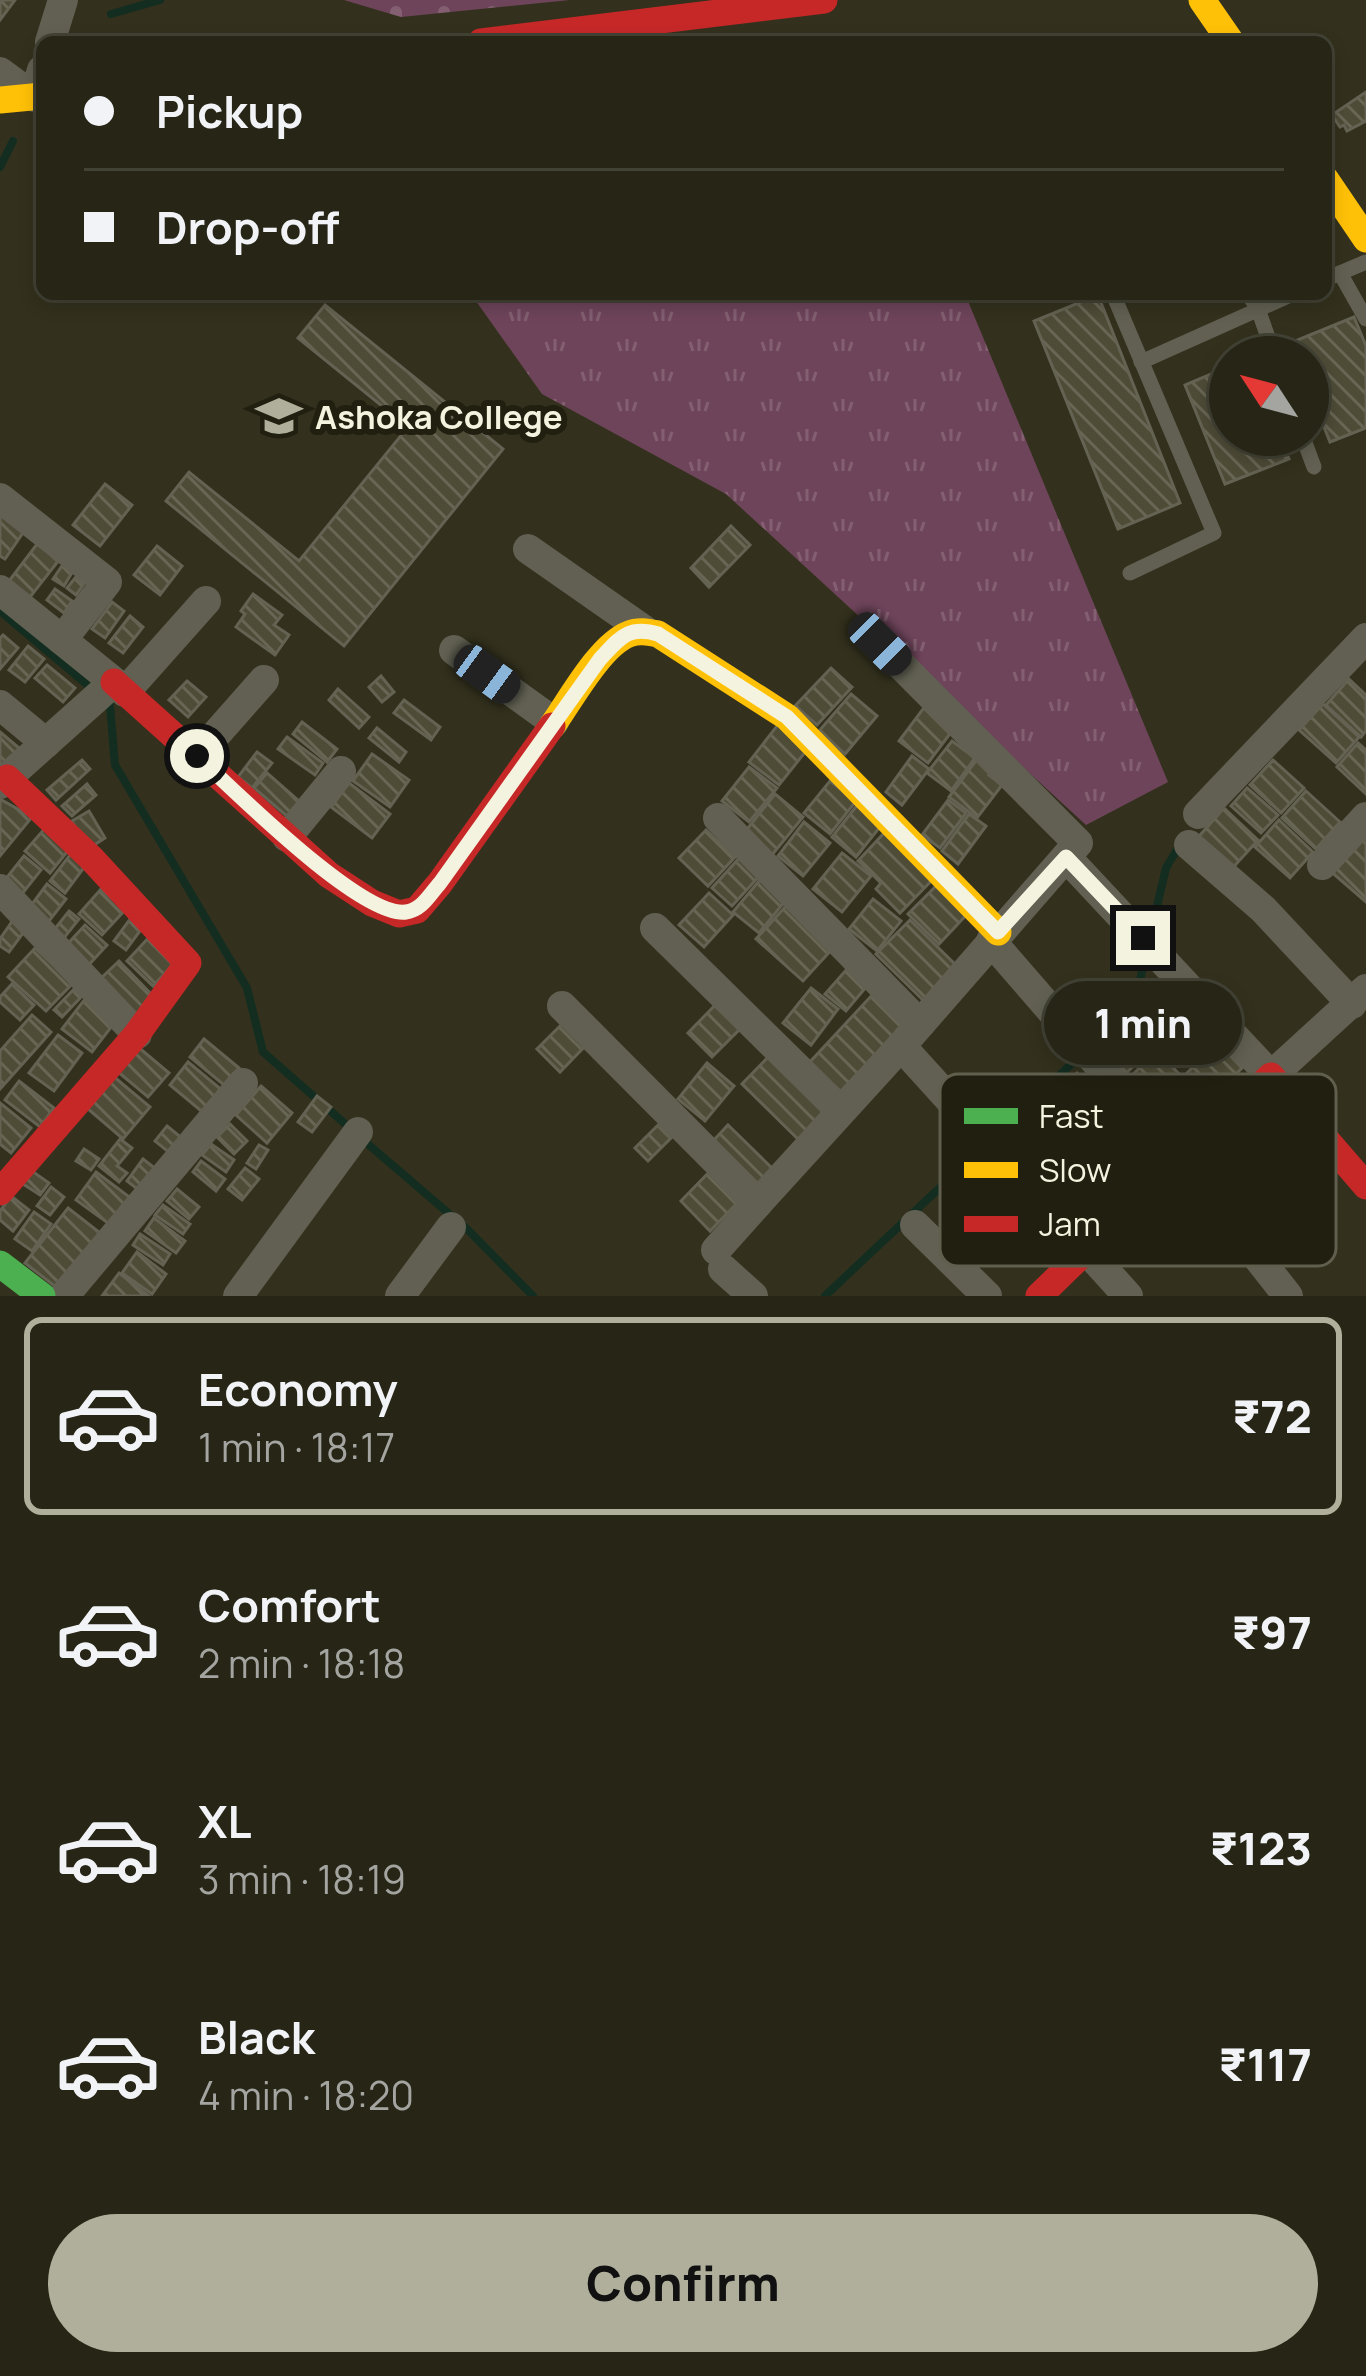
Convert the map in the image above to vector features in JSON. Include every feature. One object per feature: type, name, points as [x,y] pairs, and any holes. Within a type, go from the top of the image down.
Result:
[{"type":"street","points":[[52,36],[62,0]]},
{"type":"street","points":[[530,36],[824,0]]},
{"type":"street","points":[[1202,0],[1227,36]]},
{"type":"street","points":[[0,72],[36,86]]},
{"type":"street","points":[[0,100],[36,88]]},
{"type":"street","points":[[1332,187],[1361,223]]},
{"type":"street","points":[[0,498],[107,582],[62,640]]},
{"type":"street","points":[[528,549],[644,630],[658,634],[787,717],[994,937],[1109,1074]]},
{"type":"street","points":[[0,590],[62,640],[109,691],[197,756],[329,875],[399,914],[417,910],[440,883],[617,641],[629,632],[644,630]]},
{"type":"street","points":[[0,1192],[137,1034],[188,963],[91,858],[4,781],[206,602]]},
{"type":"street","points":[[1198,814],[1366,638]]},
{"type":"street","points":[[753,1296],[720,1260],[758,1203],[1078,843],[880,644]]},
{"type":"street","points":[[454,650],[554,722]]},
{"type":"street","points":[[197,756],[264,680]]},
{"type":"street","points":[[0,705],[46,743]]},
{"type":"street","points":[[287,838],[340,771]]},
{"type":"street","points":[[1322,865],[1366,817]]},
{"type":"street","points":[[718,818],[942,1074]]},
{"type":"street","points":[[1189,844],[1359,997],[1273,1074]]},
{"type":"street","points":[[1066,857],[1269,1074]]},
{"type":"street","points":[[0,889],[137,1034]]},
{"type":"street","points":[[655,928],[841,1110]]},
{"type":"street","points":[[562,1006],[758,1203]]},
{"type":"street","points":[[64,1296],[243,1083]]},
{"type":"street","points":[[238,1296],[358,1132]]},
{"type":"street","points":[[1336,1151],[1366,1186]]},
{"type":"street","points":[[915,1225],[940,1250]]},
{"type":"street","points":[[400,1296],[451,1227]]},
{"type":"street","points":[[0,1264],[42,1296]]},
{"type":"street","points":[[957,1266],[987,1296]]},
{"type":"street","points":[[1039,1296],[1069,1266]]},
{"type":"street","points":[[1100,1266],[1128,1296]]},
{"type":"street","points":[[1264,1266],[1288,1296]]},
{"type":"lane","points":[[1366,262],[1333,276],[1366,319]]},
{"type":"lane","points":[[1115,300],[1214,533],[1130,573]]},
{"type":"lane","points":[[1252,300],[1268,336]]},
{"type":"lane","points":[[1141,362],[1279,300]]},
{"type":"lane","points":[[1310,456],[1314,467]]},
{"type":"green space","points":[[344,0],[570,0],[401,17]]},
{"type":"green space","points":[[475,300],[967,300],[1168,782],[1086,825],[726,494],[542,394]]},
{"type":"building","points":[[0,0],[15,0],[0,20]]},
{"type":"building","points":[[1366,92],[1366,121],[1347,131],[1344,125],[1340,127],[1332,115]]},
{"type":"building","points":[[1086,300],[1100,300],[1180,503],[1118,529],[1034,321]]},
{"type":"building","points":[[325,305],[503,449],[344,646],[166,501],[189,472],[299,561],[408,427],[298,338]]},
{"type":"building","points":[[1354,317],[1366,346],[1366,428],[1330,442],[1329,336],[1307,336]]},
{"type":"building","points":[[1209,375],[1209,444],[1185,385]]},
{"type":"building","points":[[1214,456],[1288,456],[1289,459],[1225,484]]},
{"type":"building","points":[[105,484],[132,505],[100,546],[73,525]]},
{"type":"building","points":[[4,512],[27,527],[5,559],[0,556]]},
{"type":"building","points":[[731,526],[750,545],[709,587],[691,568]]},
{"type":"building","points":[[37,544],[59,560],[27,601],[6,585]]},
{"type":"building","points":[[157,546],[182,566],[160,595],[134,575]]},
{"type":"building","points":[[66,560],[76,566],[64,586],[53,579]]},
{"type":"building","points":[[76,577],[84,584],[76,595],[67,588]]},
{"type":"building","points":[[55,589],[72,601],[64,613],[47,600]]},
{"type":"building","points":[[253,594],[282,615],[274,625],[289,635],[275,655],[236,627]]},
{"type":"building","points":[[112,602],[124,611],[105,638],[92,629]]},
{"type":"building","points":[[130,616],[143,627],[123,653],[109,643]]},
{"type":"building","points":[[3,635],[18,648],[0,669],[0,638]]},
{"type":"building","points":[[28,646],[44,659],[25,682],[9,670]]},
{"type":"building","points":[[47,665],[75,688],[63,702],[35,678]]},
{"type":"building","points":[[831,668],[852,687],[817,725],[795,706]]},
{"type":"building","points":[[381,676],[394,692],[382,702],[369,687]]},
{"type":"building","points":[[1349,679],[1366,695],[1366,731],[1361,737],[1326,705]]},
{"type":"building","points":[[187,681],[206,697],[188,717],[169,700]]},
{"type":"building","points":[[338,689],[369,717],[359,728],[329,700]]},
{"type":"building","points":[[851,694],[877,716],[845,754],[819,731]]},
{"type":"building","points":[[404,700],[440,727],[431,740],[394,713]]},
{"type":"building","points":[[1323,704],[1359,737],[1336,763],[1299,730]]},
{"type":"building","points":[[926,705],[955,727],[928,763],[899,741]]},
{"type":"building","points":[[302,722],[337,749],[327,762],[293,734]]},
{"type":"building","points":[[780,722],[810,746],[779,785],[749,762]]},
{"type":"building","points":[[377,728],[406,752],[399,762],[369,738]]},
{"type":"building","points":[[0,732],[19,748],[0,771]]},
{"type":"building","points":[[287,737],[323,763],[315,775],[278,749]]},
{"type":"building","points":[[952,741],[975,758],[951,791],[927,773]]},
{"type":"building","points":[[1358,743],[1366,750],[1366,794],[1337,767]]},
{"type":"building","points":[[257,752],[272,763],[252,788],[238,777]]},
{"type":"building","points":[[372,754],[409,780],[390,807],[353,781]]},
{"type":"building","points":[[912,756],[929,769],[902,805],[886,792]]},
{"type":"building","points":[[978,758],[994,770],[989,775],[1002,785],[977,818],[949,797]]},
{"type":"building","points":[[82,760],[90,769],[56,800],[47,790]]},
{"type":"building","points":[[1273,760],[1304,788],[1281,813],[1250,785]]},
{"type":"building","points":[[749,767],[777,788],[749,822],[722,801]]},
{"type":"building","points":[[267,773],[300,802],[288,817],[254,788]]},
{"type":"building","points":[[830,781],[856,801],[830,834],[804,813]]},
{"type":"building","points":[[349,783],[390,814],[372,838],[331,807]]},
{"type":"building","points":[[87,784],[96,795],[72,816],[62,806]]},
{"type":"building","points":[[1247,788],[1278,815],[1261,833],[1231,806]]},
{"type":"building","points":[[1306,791],[1340,822],[1316,849],[1282,818]]},
{"type":"building","points":[[775,794],[803,817],[771,856],[744,833]]},
{"type":"building","points":[[0,799],[32,817],[0,856]]},
{"type":"building","points":[[948,800],[966,813],[940,848],[922,835]]},
{"type":"building","points":[[859,803],[883,823],[856,857],[832,837]]},
{"type":"building","points":[[1224,808],[1258,840],[1228,873],[1194,842]]},
{"type":"building","points":[[89,811],[105,838],[88,849],[72,821]]},
{"type":"building","points":[[969,814],[986,826],[958,864],[942,851]]},
{"type":"building","points":[[1279,820],[1313,852],[1290,878],[1255,847]]},
{"type":"building","points":[[804,822],[830,843],[803,876],[778,856]]},
{"type":"building","points":[[47,826],[71,847],[50,873],[25,851]]},
{"type":"building","points":[[706,830],[735,857],[708,886],[679,858]]},
{"type":"building","points":[[886,831],[934,878],[900,913],[876,889],[881,883],[858,861]]},
{"type":"building","points":[[1366,832],[1366,902],[1329,870]]},
{"type":"building","points":[[73,851],[88,862],[65,893],[50,881]]},
{"type":"building","points":[[842,853],[871,876],[842,912],[813,889]]},
{"type":"building","points":[[743,854],[762,873],[732,906],[712,888]]},
{"type":"building","points":[[24,856],[41,870],[21,895],[4,881]]},
{"type":"building","points":[[765,874],[790,895],[759,933],[733,912]]},
{"type":"building","points":[[940,882],[970,911],[939,944],[908,914]]},
{"type":"building","points":[[47,884],[66,899],[46,925],[27,911]]},
{"type":"building","points":[[101,889],[125,910],[102,935],[79,914]]},
{"type":"building","points":[[709,893],[733,915],[704,947],[679,925]]},
{"type":"building","points":[[873,899],[901,921],[877,951],[849,929]]},
{"type":"building","points":[[787,905],[833,948],[803,981],[756,939]]},
{"type":"building","points":[[69,911],[79,919],[60,943],[50,935]]},
{"type":"building","points":[[133,915],[145,924],[126,950],[114,941]]},
{"type":"building","points":[[13,920],[26,929],[9,952],[0,946],[0,939]]},
{"type":"building","points":[[910,920],[963,972],[929,1006],[876,954]]},
{"type":"building","points":[[85,925],[107,945],[85,969],[63,949]]},
{"type":"building","points":[[152,934],[179,958],[153,986],[127,961]]},
{"type":"building","points":[[35,948],[73,983],[46,1011],[8,977]]},
{"type":"building","points":[[119,961],[155,998],[134,1020],[97,982]]},
{"type":"building","points":[[847,969],[867,986],[846,1011],[825,994]]},
{"type":"building","points":[[12,984],[34,1005],[20,1020],[0,1002]]},
{"type":"building","points":[[1165,984],[1191,1011],[1160,1042],[1133,1014]]},
{"type":"building","points":[[811,988],[838,1009],[811,1045],[783,1023]]},
{"type":"building","points":[[74,989],[82,996],[62,1017],[54,1010]]},
{"type":"building","points":[[874,993],[906,1022],[840,1092],[809,1063]]},
{"type":"building","points":[[85,999],[115,1022],[92,1052],[62,1029]]},
{"type":"building","points":[[719,1001],[744,1025],[712,1057],[688,1033]]},
{"type":"building","points":[[32,1015],[51,1032],[0,1089],[0,1051]]},
{"type":"building","points":[[1129,1017],[1156,1045],[1125,1074],[1119,1074],[1096,1050]]},
{"type":"building","points":[[567,1019],[590,1041],[560,1072],[537,1049]]},
{"type":"building","points":[[58,1035],[82,1053],[54,1091],[29,1073]]},
{"type":"building","points":[[204,1039],[239,1068],[224,1085],[190,1057]]},
{"type":"building","points":[[131,1041],[169,1073],[148,1097],[111,1066]]},
{"type":"building","points":[[1218,1043],[1242,1068],[1236,1074],[1187,1073]]},
{"type":"building","points":[[774,1051],[832,1109],[801,1142],[742,1084]]},
{"type":"building","points":[[1157,1051],[1179,1074],[1133,1074]]},
{"type":"building","points":[[188,1062],[223,1091],[205,1114],[170,1085]]},
{"type":"building","points":[[707,1063],[734,1086],[705,1121],[678,1099]]},
{"type":"building","points":[[107,1071],[150,1107],[123,1139],[80,1102]]},
{"type":"building","points":[[19,1081],[54,1108],[40,1127],[5,1100]]},
{"type":"building","points":[[261,1086],[292,1113],[267,1143],[236,1115]]},
{"type":"building","points":[[317,1096],[331,1107],[312,1132],[298,1122]]},
{"type":"building","points":[[0,1103],[31,1128],[11,1153],[0,1144]]},
{"type":"building","points":[[230,1124],[247,1141],[234,1154],[217,1137]]},
{"type":"building","points":[[658,1125],[671,1138],[648,1161],[635,1148]]},
{"type":"building","points":[[728,1125],[773,1169],[758,1184],[714,1140]]},
{"type":"building","points":[[167,1126],[183,1139],[171,1154],[155,1141]]},
{"type":"building","points":[[120,1139],[132,1148],[117,1166],[127,1173],[119,1182],[99,1166]]},
{"type":"building","points":[[211,1144],[234,1160],[226,1172],[202,1155]]},
{"type":"building","points":[[259,1145],[268,1150],[256,1169],[247,1163]]},
{"type":"building","points":[[84,1149],[99,1159],[91,1170],[76,1161]]},
{"type":"building","points":[[143,1159],[161,1173],[145,1195],[127,1181]]},
{"type":"building","points":[[201,1161],[225,1179],[216,1191],[193,1172]]},
{"type":"building","points":[[245,1168],[259,1179],[242,1200],[228,1189]]},
{"type":"building","points":[[29,1169],[49,1183],[40,1195],[20,1182]]},
{"type":"building","points":[[712,1169],[742,1198],[710,1231],[681,1201]]},
{"type":"building","points":[[96,1172],[132,1199],[112,1226],[76,1200]]},
{"type":"building","points":[[51,1187],[64,1197],[50,1215],[37,1206]]},
{"type":"building","points":[[177,1189],[199,1207],[189,1219],[167,1201]]},
{"type":"building","points":[[11,1196],[29,1210],[13,1231],[0,1220],[0,1211]]},
{"type":"building","points":[[163,1205],[190,1224],[183,1234],[155,1215]]},
{"type":"building","points":[[68,1208],[104,1236],[61,1291],[25,1263]]},
{"type":"building","points":[[34,1212],[51,1224],[32,1251],[15,1239]]},
{"type":"building","points":[[154,1218],[185,1241],[176,1253],[145,1231]]},
{"type":"building","points":[[140,1234],[170,1254],[163,1265],[133,1245]]},
{"type":"building","points":[[137,1252],[166,1274],[152,1294],[122,1273]]},
{"type":"building","points":[[119,1273],[149,1296],[102,1296]]},
{"type":"waterway","points":[[111,14],[160,0]]},
{"type":"waterway","points":[[0,167],[13,141]]},
{"type":"waterway","points":[[0,611],[91,688]]},
{"type":"waterway","points":[[107,702],[115,765],[247,988],[263,1052],[351,1129]]},
{"type":"waterway","points":[[1150,936],[1166,868],[1179,846]]},
{"type":"waterway","points":[[1092,1044],[1140,981],[1145,956]]},
{"type":"waterway","points":[[1061,1074],[1081,1055]]},
{"type":"waterway","points":[[362,1139],[468,1230],[533,1296]]},
{"type":"waterway","points":[[825,1296],[940,1187]]},
{"type":"traffic: fast","points":[[0,1264],[42,1296]]},
{"type":"traffic: slow","points":[[1202,0],[1227,36]]},
{"type":"traffic: slow","points":[[0,100],[36,97]]},
{"type":"traffic: slow","points":[[1332,189],[1366,239]]},
{"type":"traffic: slow","points":[[552,726],[597,661],[618,640],[636,632],[658,634],[787,717],[998,932]]},
{"type":"traffic: jam","points":[[530,36],[824,0]]},
{"type":"traffic: jam","points":[[114,682],[329,875],[399,914],[417,910],[440,883],[552,726]]},
{"type":"traffic: jam","points":[[0,1192],[137,1034],[188,963],[91,858],[7,778]]},
{"type":"traffic: jam","points":[[1336,1151],[1366,1186]]},
{"type":"traffic: jam","points":[[1039,1296],[1070,1266]]},
{"type":"place","name":"Ashoka College","points":[[279,416]]},
{"type":"route","points":[[197,756],[329,875],[399,914],[417,910],[600,659],[629,632],[644,630],[658,634],[787,717],[998,932],[1066,857],[1143,938]]}]
